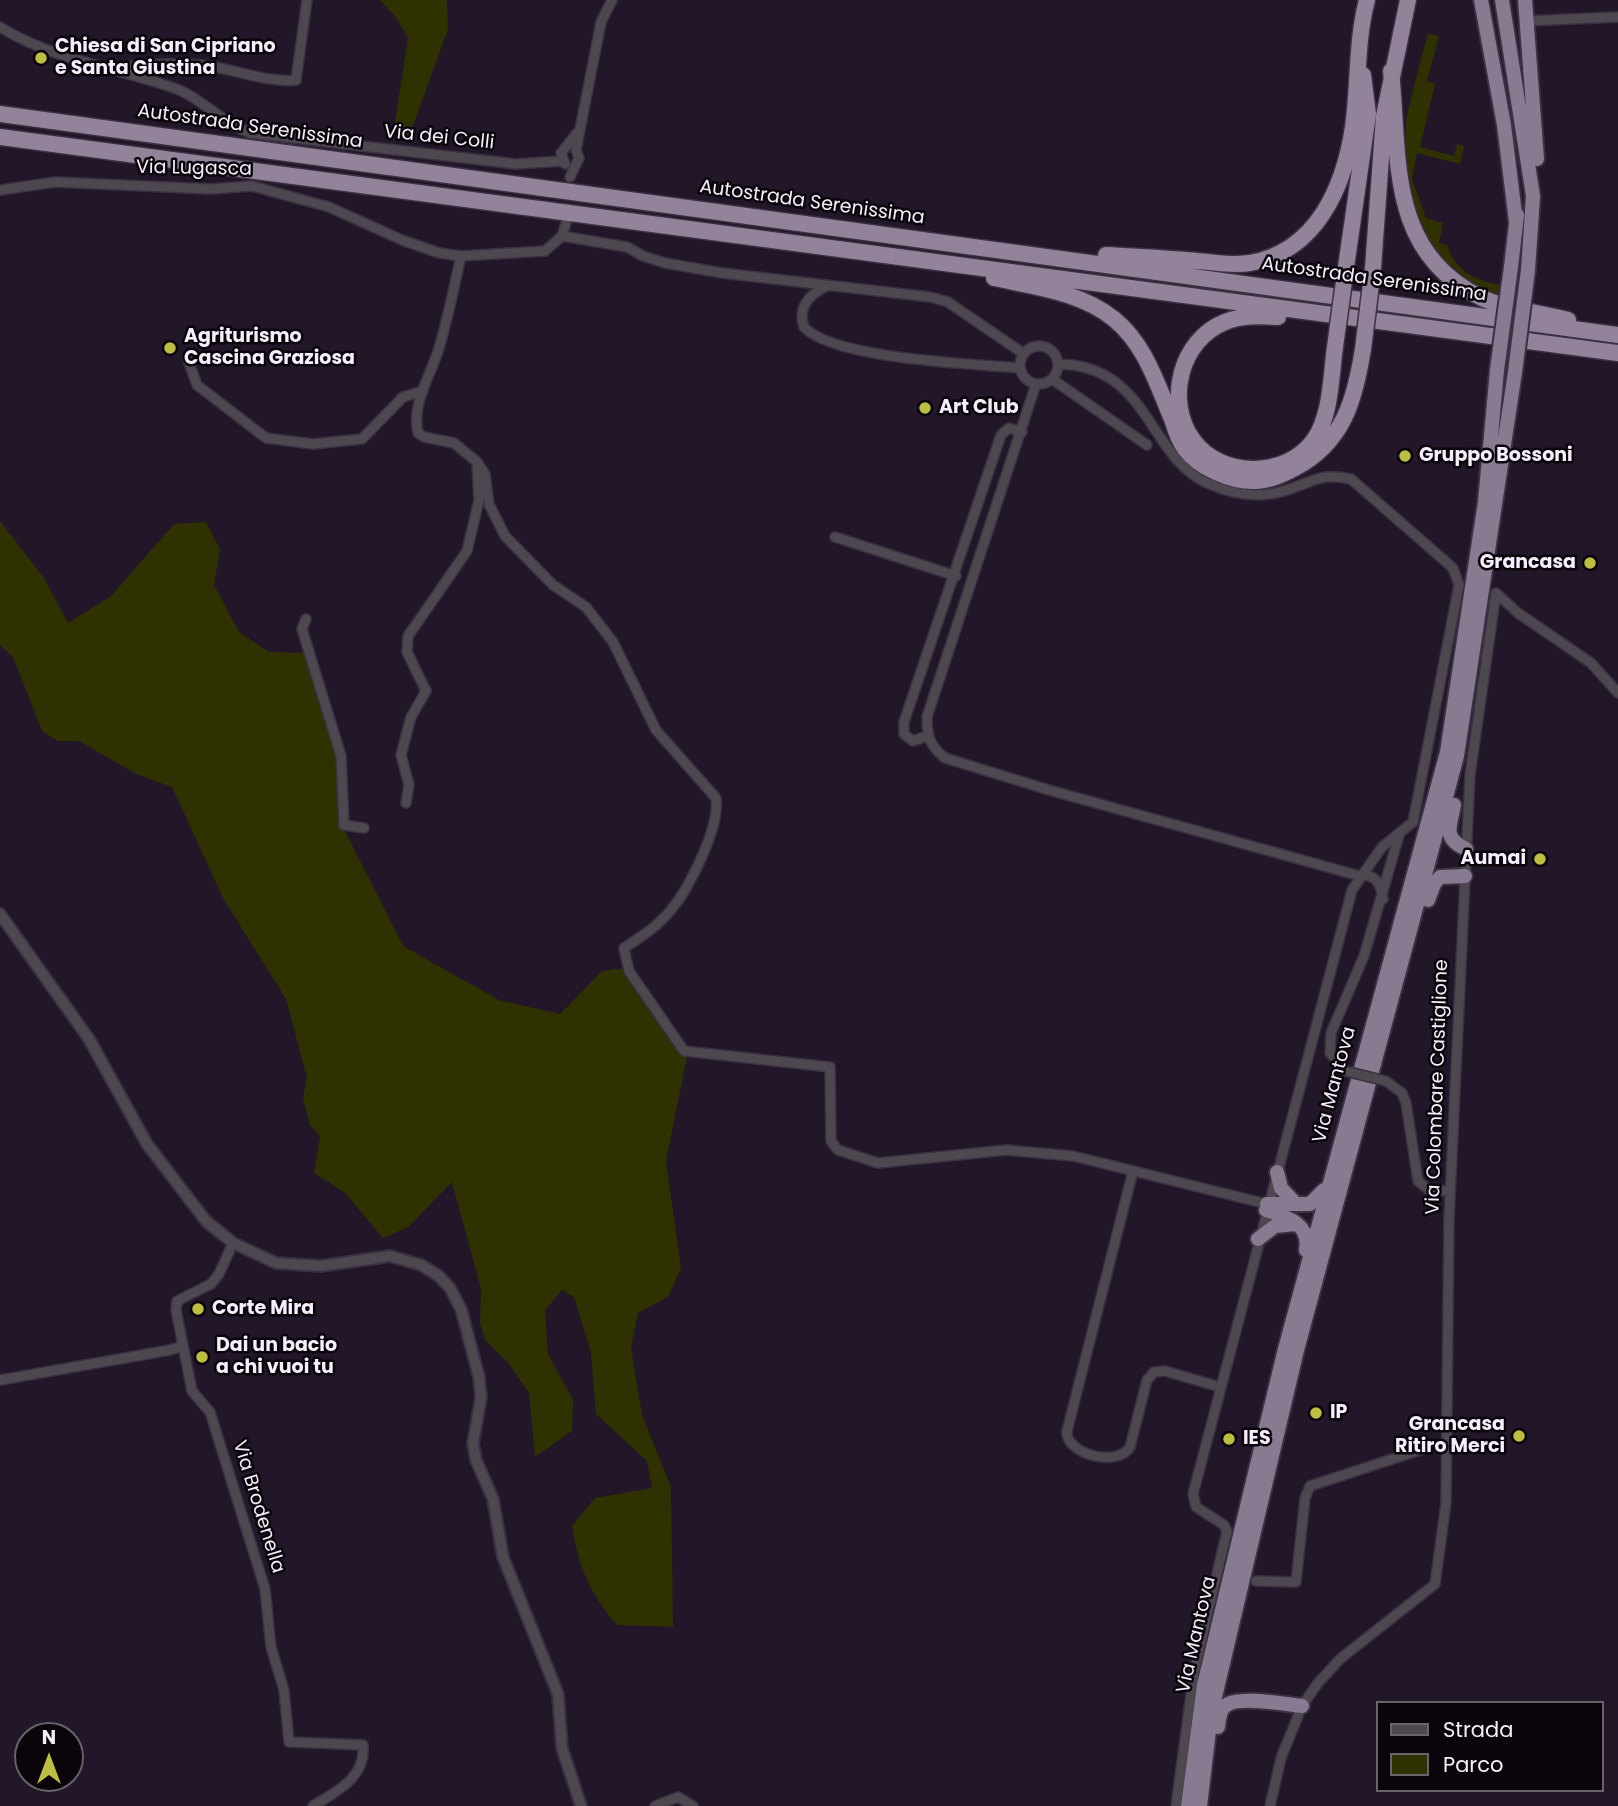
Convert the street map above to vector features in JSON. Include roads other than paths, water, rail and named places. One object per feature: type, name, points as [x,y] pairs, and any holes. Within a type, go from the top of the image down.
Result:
[{"type":"highway","points":[[1367,0],[1359,35],[1360,63],[1368,109],[1346,267],[1335,347],[1322,422],[1313,441],[1282,464],[1260,469],[1233,468],[1211,457],[1192,440],[1180,405],[1180,377],[1192,349],[1210,330],[1224,322],[1256,316],[1379,322]]},
{"type":"highway","points":[[872,252],[1047,289],[1096,307],[1127,331],[1138,346],[1185,449],[1205,466],[1229,477],[1256,481],[1281,475],[1326,447],[1340,430],[1349,412],[1363,349],[1373,268],[1384,116],[1391,71],[1408,0]]},
{"type":"highway","points":[[1481,0],[1504,125],[1516,222]]},
{"type":"highway","points":[[1502,0],[1516,98],[1531,176],[1533,216]]},
{"type":"highway","points":[[1525,0],[1538,170],[1533,216]]},
{"type":"highway","points":[[989,249],[1237,264],[1263,260],[1286,248],[1322,217],[1340,184],[1353,128],[1360,63]]},
{"type":"highway","points":[[1391,71],[1402,196],[1411,228],[1433,260],[1449,277],[1481,297],[1618,334]]},
{"type":"highway","points":[[1516,98],[1519,180],[1516,222]]},
{"type":"highway","name":"Autostrada Serenissima","points":[[0,114],[1618,334]]},
{"type":"highway","name":"Autostrada Serenissima","points":[[0,137],[1618,353]]},
{"type":"highway","name":"Via Mantova","points":[[1200,1806],[1211,1714],[1297,1350],[1457,756],[1515,372],[1533,216]]},
{"type":"highway","name":"Via Mantova","points":[[1188,1806],[1204,1685],[1303,1281],[1447,752],[1485,502],[1497,370],[1516,222]]},
{"type":"highway","points":[[1457,756],[1449,838],[1453,844],[1466,849]]},
{"type":"highway","points":[[1406,950],[1434,884],[1448,875],[1465,876]]},
{"type":"highway","points":[[1277,1172],[1281,1188],[1296,1204]]},
{"type":"highway","points":[[1266,1207],[1314,1202],[1329,1180]]},
{"type":"highway","points":[[1266,1207],[1297,1224],[1306,1234],[1301,1272],[1303,1281]]},
{"type":"highway","points":[[1258,1239],[1275,1226],[1297,1224]]},
{"type":"highway","points":[[1225,1655],[1224,1686],[1233,1696],[1242,1700],[1302,1706]]},
{"type":"highway","points":[[1202,1789],[1223,1708],[1242,1700]]},
{"type":"street","points":[[109,69],[155,63],[202,65],[282,82],[296,80],[307,0]]},
{"type":"street","name":"Via dei Colli","points":[[0,27],[47,50],[178,90],[199,100],[237,129],[250,133],[516,164],[568,157],[580,128],[601,22],[612,0]]},
{"type":"street","points":[[1525,21],[1618,17]]},
{"type":"street","name":"Via Lugasca","points":[[0,190],[55,182],[210,189],[252,186],[329,207],[402,240],[439,253],[461,257],[545,251],[562,236]]},
{"type":"street","points":[[566,223],[562,236],[627,247],[665,263],[722,273],[930,296],[948,302],[1024,354]]},
{"type":"street","points":[[461,257],[439,349],[422,391],[418,433],[424,437],[454,443],[477,462],[485,474],[489,504],[505,536],[553,585],[586,607],[613,642],[656,730],[716,798],[718,812],[680,899],[644,936],[624,948],[622,953],[629,971],[660,1013],[679,1046],[684,1051],[831,1067],[831,1141],[838,1150],[878,1163],[1006,1150],[1073,1156],[1266,1207]]},
{"type":"street","points":[[829,286],[811,295],[802,309],[804,327],[820,339],[872,353],[1020,368]]},
{"type":"street","points":[[1052,379],[1036,384],[1026,379],[1020,368],[1024,354],[1035,347],[1048,349],[1058,364],[1090,369],[1130,395],[1183,465],[1204,482],[1232,493],[1260,495],[1288,490],[1331,475],[1351,479],[1453,568],[1459,585],[1413,822],[1385,844],[1360,876],[1349,898],[1192,1498],[1196,1507],[1224,1525],[1227,1531],[1194,1672],[1176,1806]]},
{"type":"street","points":[[188,360],[197,385],[266,438],[313,444],[362,439],[403,397],[422,391]]},
{"type":"street","points":[[1052,379],[1058,364]]},
{"type":"street","points":[[1052,379],[1147,445]]},
{"type":"street","points":[[1036,384],[928,716],[927,736],[934,749],[945,758],[1049,790],[1360,876],[1372,876],[1379,882],[1383,899]]},
{"type":"street","points":[[927,736],[914,741],[904,734],[905,722],[1001,435],[1009,428],[1022,432]]},
{"type":"street","points":[[407,803],[409,785],[401,755],[411,716],[426,691],[407,652],[408,636],[467,551],[479,500],[477,462]]},
{"type":"street","points":[[835,537],[956,576]]},
{"type":"street","name":"Via Colombare Castiglione","points":[[1302,1706],[1340,1659],[1435,1584],[1445,1521],[1450,1191],[1470,775],[1496,593],[1518,613],[1591,663],[1618,693]]},
{"type":"street","points":[[306,619],[302,629],[341,756],[344,825],[364,828]]},
{"type":"street","points":[[1400,832],[1383,899],[1364,956],[1331,1033],[1330,1054],[1345,1071],[1386,1081],[1402,1093],[1406,1103],[1418,1181],[1429,1190],[1450,1191]]},
{"type":"street","points":[[1385,844],[1391,856],[1391,867]]},
{"type":"street","points":[[0,914],[89,1039],[148,1143],[206,1221],[233,1243],[276,1263],[321,1266],[376,1257],[402,1258],[439,1276],[450,1288],[461,1309],[479,1377],[481,1398],[473,1443],[476,1460],[494,1499],[503,1557],[558,1694],[560,1739],[581,1806]]},
{"type":"street","points":[[1133,1171],[1067,1431],[1067,1441],[1073,1448],[1111,1459],[1124,1456],[1130,1447],[1147,1380],[1154,1372],[1165,1371],[1220,1387]]},
{"type":"street","name":"Via Brodenella","points":[[233,1243],[219,1274],[211,1284],[177,1301],[183,1346],[192,1391],[210,1412],[265,1589],[271,1647],[284,1690],[289,1742],[363,1745],[364,1758],[358,1773],[344,1787],[313,1806]]},
{"type":"street","points":[[0,1380],[183,1346]]},
{"type":"street","points":[[1256,1581],[1296,1582],[1305,1498],[1310,1486],[1432,1446],[1447,1445]]},
{"type":"street","points":[[1270,1806],[1281,1758],[1302,1706]]},
{"type":"street","points":[[655,1806],[678,1797],[693,1806]]},
{"type":"place","name":"Chiesa di San Cipriano e Santa Giustina","points":[[41,58]]},
{"type":"place","name":"Agriturismo Cascina Graziosa","points":[[170,348]]},
{"type":"place","name":"Art Club","points":[[925,408]]},
{"type":"place","name":"Gruppo Bossoni","points":[[1405,456]]},
{"type":"place","name":"Grancasa","points":[[1590,563]]},
{"type":"place","name":"Aumai","points":[[1540,859]]},
{"type":"place","name":"Corte Mira","points":[[198,1309]]},
{"type":"place","name":"Dai un bacio a chi vuoi tu","points":[[202,1357]]},
{"type":"place","name":"IP","points":[[1316,1413]]},
{"type":"place","name":"Grancasa Ritiro Merci","points":[[1519,1436]]},
{"type":"place","name":"IES","points":[[1229,1439]]}]
